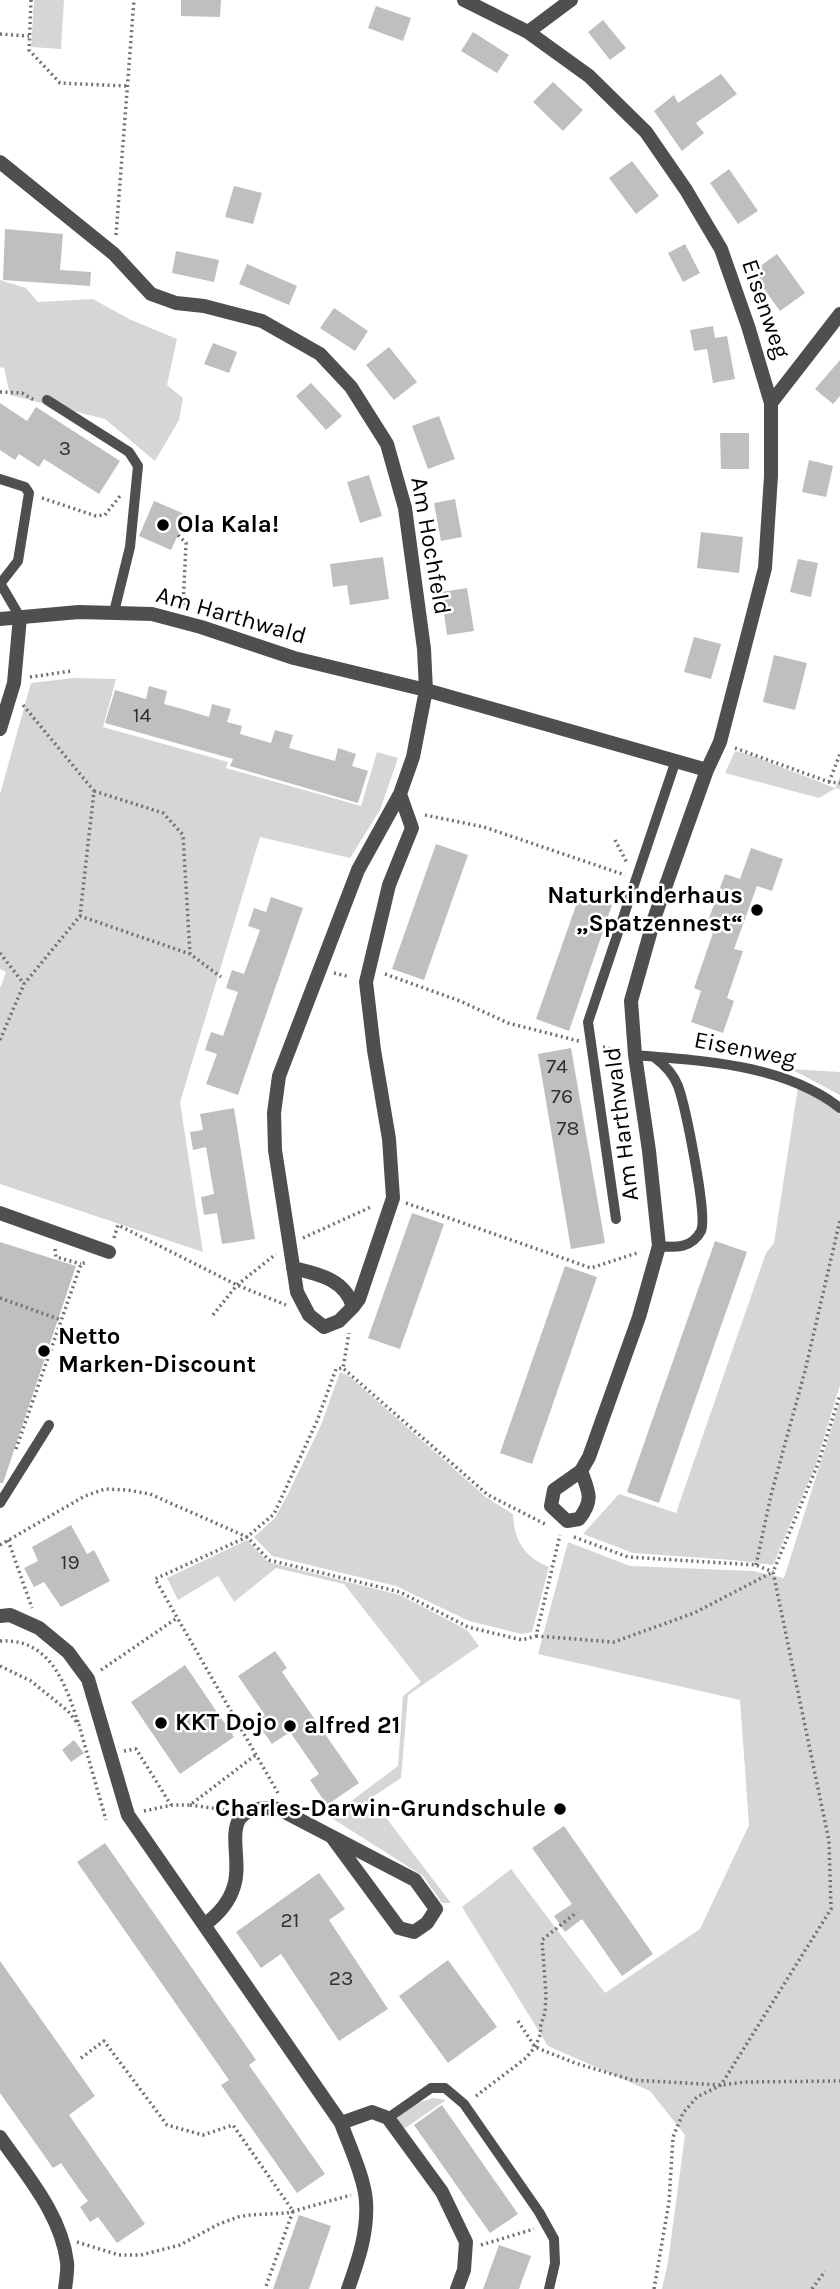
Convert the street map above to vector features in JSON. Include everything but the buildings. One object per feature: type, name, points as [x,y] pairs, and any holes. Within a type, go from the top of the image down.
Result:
[{"type":"street","name":"Eisenweg","points":[[464,0],[480,3],[528,32],[589,76],[646,132],[686,190],[720,249],[748,326],[771,402],[771,476],[765,568],[720,742]]},
{"type":"street","points":[[528,32],[571,0]]},
{"type":"street","name":"Am Hochfeld","points":[[0,162],[114,254],[151,294],[176,303],[204,306],[262,321],[320,354],[351,387],[387,444],[405,508],[424,649],[426,690]]},
{"type":"street","points":[[771,402],[840,314]]},
{"type":"street","name":"Am Harthwald","points":[[0,619],[114,612],[152,614],[295,657],[426,690],[707,771]]},
{"type":"street","points":[[0,729],[13,685],[20,617]]},
{"type":"street","points":[[400,794],[412,828],[389,885],[366,982],[389,1139],[393,1198],[359,1299],[340,1321],[324,1327],[309,1315],[297,1292],[275,1150],[274,1113],[279,1076],[358,870],[400,794],[413,757],[426,690]]},
{"type":"street","name":"Am Harthwald","points":[[581,1471],[589,1457],[639,1317],[659,1246],[635,1055],[631,1001],[655,915],[720,742]]},
{"type":"street","points":[[0,1213],[109,1252]]},
{"type":"street","points":[[293,1268],[333,1280],[350,1298],[353,1307]]},
{"type":"street","points":[[0,1616],[10,1615],[39,1629],[68,1652],[88,1679],[128,1815],[341,2123],[366,2202],[363,2248],[348,2289]]},
{"type":"street","points":[[204,1925],[220,1912],[235,1884],[236,1833],[240,1820],[247,1812],[262,1807],[279,1809],[415,1880],[436,1909],[427,1923],[414,1933],[399,1928],[332,1837]]},
{"type":"street","points":[[341,2123],[372,2112],[388,2118],[442,2192],[466,2242],[464,2270],[457,2289]]},
{"type":"street","points":[[0,2137],[49,2208],[62,2237],[67,2264],[65,2289]]},
{"type":"lane","points":[[47,400],[129,452],[138,466],[130,547],[114,612]]},
{"type":"lane","points":[[0,479],[25,487],[29,493],[18,561],[0,584],[20,617]]},
{"type":"lane","points":[[616,1219],[588,1021],[676,760]]},
{"type":"lane","name":"Eisenweg","points":[[635,1055],[731,1066],[776,1075],[807,1086],[840,1108]]},
{"type":"lane","points":[[654,1057],[667,1067],[678,1085],[701,1202],[702,1228],[694,1241],[677,1248],[659,1246]]},
{"type":"lane","points":[[0,1503],[49,1425]]},
{"type":"lane","points":[[388,2118],[431,2088],[445,2088],[464,2104],[554,2239],[555,2263],[549,2289]]},
{"type":"path","points":[[30,0],[29,51],[60,83],[128,86]]},
{"type":"path","points":[[114,254],[134,0]]},
{"type":"path","points":[[0,34],[29,36]]},
{"type":"path","points":[[0,392],[22,393],[34,400]]},
{"type":"path","points":[[29,493],[96,516],[105,515],[138,466]]},
{"type":"path","points":[[178,536],[186,542],[182,622]]},
{"type":"path","points":[[72,671],[13,685],[94,791],[163,813],[184,835],[190,954]]},
{"type":"path","points":[[720,742],[829,782],[840,783]]},
{"type":"path","points":[[829,782],[840,754]]},
{"type":"path","points":[[0,1040],[24,984],[80,916],[94,791]]},
{"type":"path","points":[[406,812],[484,827],[635,878]]},
{"type":"path","points":[[615,840],[635,878]]},
{"type":"path","points":[[80,916],[190,954],[222,977]]},
{"type":"path","points":[[0,953],[24,984]]},
{"type":"path","points":[[320,968],[358,979]]},
{"type":"path","points":[[369,968],[460,1001],[508,1023],[635,1055]]},
{"type":"path","points":[[213,1315],[237,1285],[290,1244],[393,1198],[591,1268],[659,1246]]},
{"type":"path","points":[[756,1565],[840,1220]]},
{"type":"path","points":[[13,1458],[81,1264],[109,1252],[118,1225],[237,1285],[309,1315]]},
{"type":"path","points":[[0,1298],[62,1320]]},
{"type":"path","points":[[343,1368],[353,1307]]},
{"type":"path","points":[[291,1816],[155,1579],[247,1536],[274,1514],[317,1421],[336,1369],[343,1368],[488,1495],[552,1528]]},
{"type":"path","points":[[654,2289],[669,2202],[673,2137],[682,2113],[697,2097],[721,2085],[831,1909],[829,1841],[773,1572],[818,1464],[840,1395]]},
{"type":"path","points":[[0,1545],[75,1501],[105,1489],[150,1494],[247,1536],[270,1560],[400,1592],[468,1627],[522,1640],[536,1636],[614,1642],[694,1614],[773,1572]]},
{"type":"path","points":[[536,1636],[561,1532]]},
{"type":"path","points":[[572,1536],[628,1557],[756,1565],[773,1572]]},
{"type":"path","points":[[8,1541],[39,1629]]},
{"type":"path","points":[[88,1679],[177,1618]]},
{"type":"path","points":[[0,1641],[30,1645],[53,1665],[64,1682],[106,1820]]},
{"type":"path","points":[[0,1666],[31,1681],[68,1711],[79,1725]]},
{"type":"path","points":[[110,1753],[136,1749],[171,1805]]},
{"type":"path","points":[[190,1805],[257,1754]]},
{"type":"path","points":[[128,1815],[171,1805],[247,1812]]},
{"type":"path","points":[[467,2102],[513,2070],[535,2047],[541,2033],[547,1995],[542,1940],[577,1912]]},
{"type":"path","points":[[518,2021],[535,2047],[575,2063],[632,2080],[721,2085],[745,2082],[840,2081]]},
{"type":"path","points":[[81,2058],[104,2041],[167,2125],[202,2135],[233,2124],[293,2211]]},
{"type":"path","points":[[62,2237],[119,2255],[141,2255],[180,2245],[219,2224],[250,2214],[277,2215],[353,2194],[366,2202]]},
{"type":"path","points":[[265,2289],[293,2211]]},
{"type":"path","points":[[466,2250],[546,2225]]},
{"type":"path","points":[[812,2289],[825,2271]]},
{"type":"shaded area","points":[[34,0],[64,0],[61,49],[31,47]]},
{"type":"shaded area","points":[[0,280],[26,288],[38,302],[93,299],[129,319],[177,339],[167,385],[183,398],[179,420],[155,461],[105,419],[10,395],[4,368],[0,367]]},
{"type":"shaded area","points":[[74,678],[116,679],[103,727],[228,762],[226,768],[361,806],[377,752],[398,758],[380,810],[350,858],[260,837],[180,1102],[203,1252],[0,1184],[0,988],[6,972],[0,969],[0,794],[31,683]]},
{"type":"shaded area","points":[[735,751],[835,788],[840,777],[840,789],[836,788],[819,798],[725,773]]},
{"type":"shaded area","points":[[791,1069],[840,1072],[840,1095]]},
{"type":"shaded area","points":[[798,1087],[840,1112],[840,1385],[816,1464],[773,1565],[633,1553],[583,1534],[619,1494],[676,1513],[766,1253],[774,1243]]},
{"type":"shaded area","points":[[340,1372],[349,1376],[487,1498],[513,1514],[518,1540],[522,1546],[533,1558],[549,1567],[532,1632],[522,1634],[469,1621],[396,1586],[272,1556],[254,1537],[275,1518],[288,1494],[321,1425]]},
{"type":"shaded area","points":[[840,1401],[840,2289],[662,2289],[685,2135],[650,2091],[548,2046],[462,1907],[511,1869],[605,1993],[700,1929],[749,1825],[740,1700],[538,1654],[568,1542],[630,1566],[753,1571],[784,1578]]},
{"type":"shaded area","points":[[247,1540],[268,1562],[400,1595],[467,1630],[479,1646],[408,1695],[401,1778],[371,1798],[451,1903],[442,1903],[423,1876],[330,1817],[398,1766],[403,1696],[421,1682],[344,1584],[276,1568],[234,1602],[218,1576],[178,1600],[167,1578]]},
{"type":"shaded area","points":[[433,2098],[446,2100],[401,2131],[397,2122],[399,2114],[414,2104]]},
{"type":"place","name":"Ola Kala!","points":[[163,525]]},
{"type":"place","name":"Naturkinderhaus „Spatzennest“","points":[[757,910]]},
{"type":"place","name":"Netto Marken-Discount","points":[[44,1351]]},
{"type":"place","name":"KKT Dojo","points":[[161,1723]]},
{"type":"place","name":"alfred 21","points":[[290,1726]]},
{"type":"place","name":"Charles-Darwin-Grundschule","points":[[560,1809]]}]
